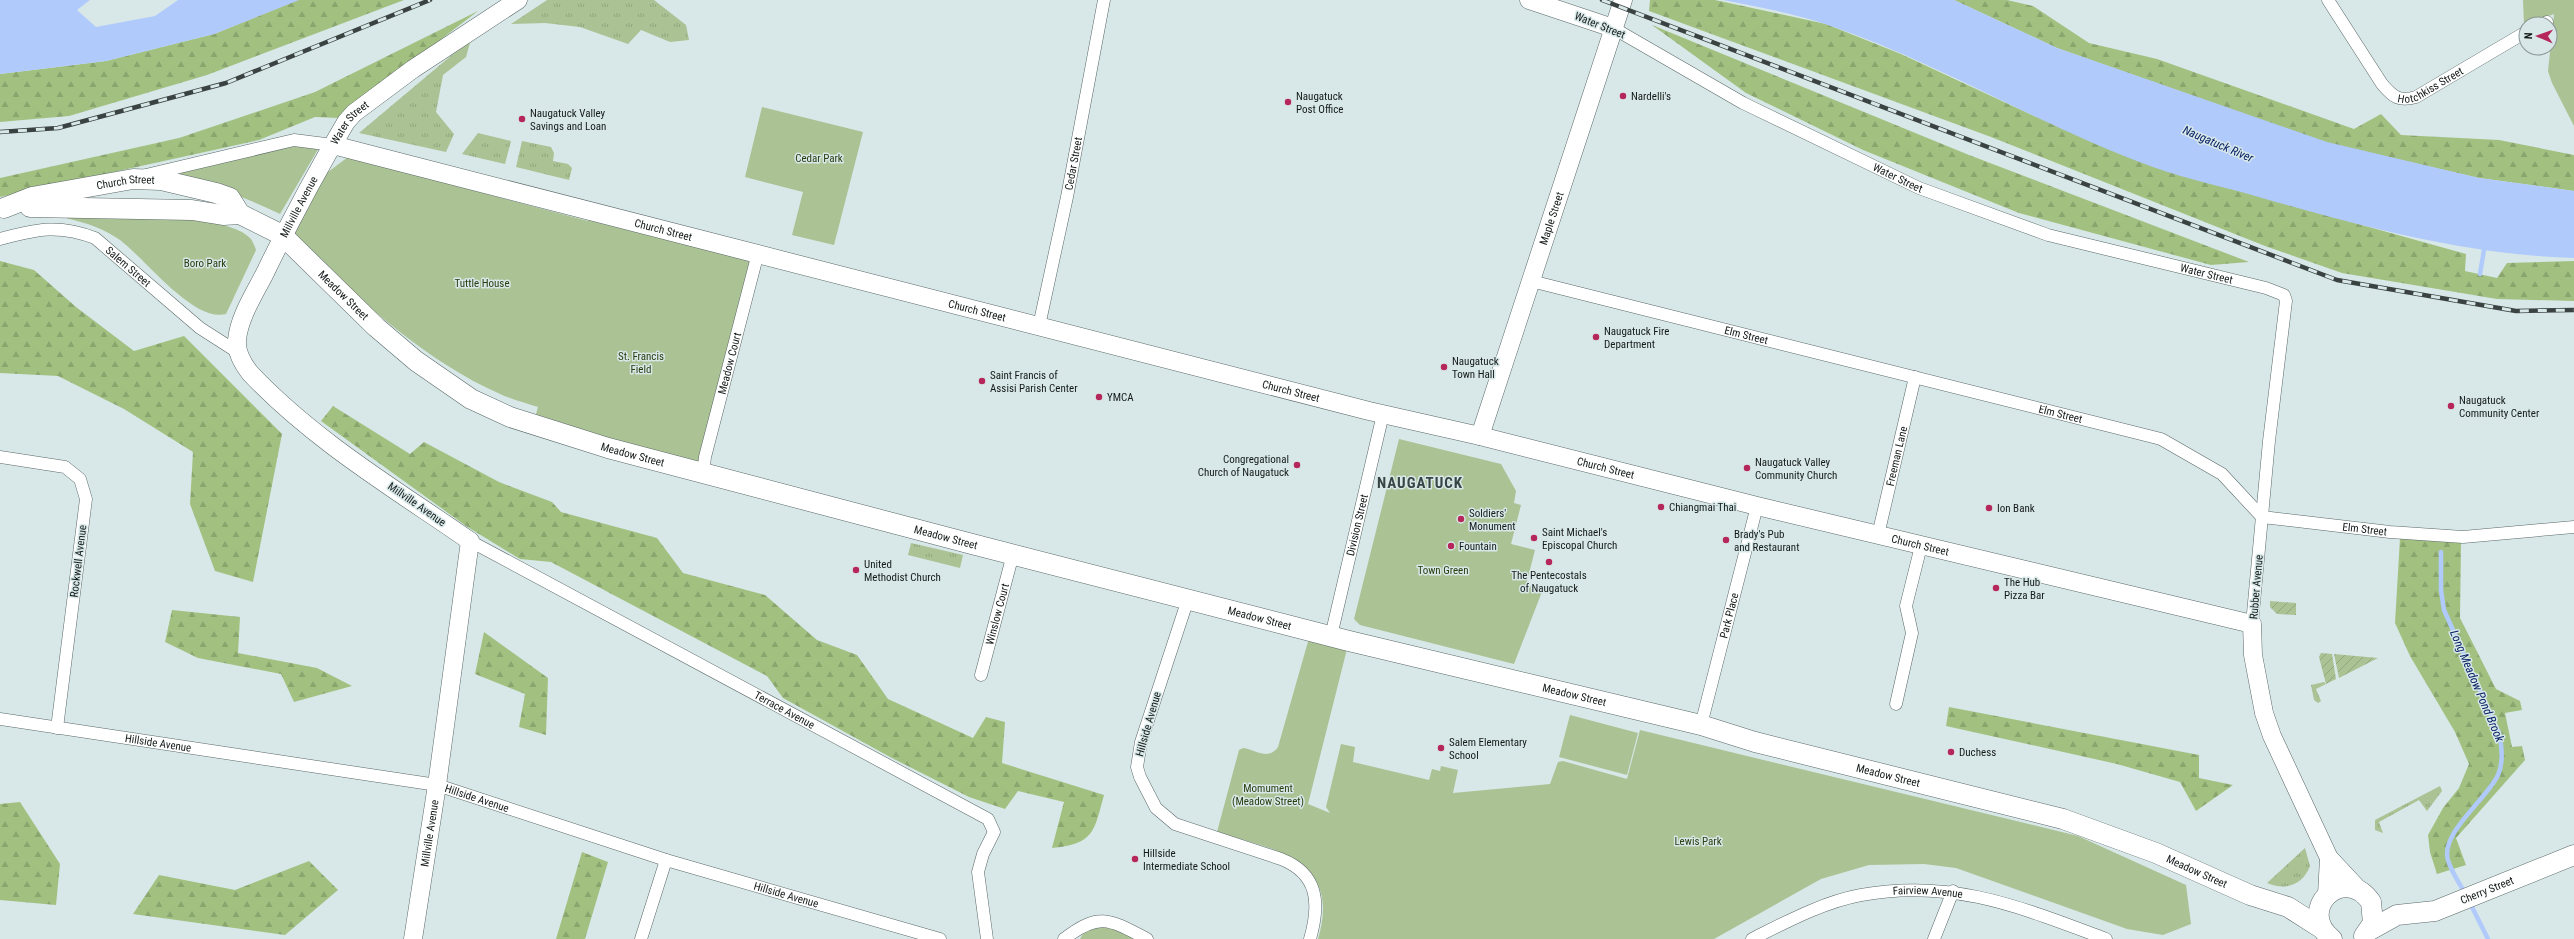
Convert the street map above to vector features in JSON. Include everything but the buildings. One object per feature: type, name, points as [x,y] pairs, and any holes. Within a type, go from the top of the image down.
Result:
[{"type":"main road","name":"Church Street","points":[[2,208],[32,198],[133,179],[161,180],[216,193],[230,198],[240,214]]},
{"type":"main road","name":"Church Street","points":[[2,208],[170,209],[192,210],[222,215],[240,214],[282,235]]},
{"type":"main road","name":"Meadow Street","points":[[282,235],[411,357],[471,399],[538,426],[703,474],[1331,636],[1701,725],[1755,742],[2063,819],[2156,853],[2250,895],[2288,907],[2329,936]]},
{"type":"main road","name":"Cherry Street","points":[[2365,934],[2397,915],[2434,911],[2574,855]]},
{"type":"main road","name":"Meadow Street","points":[[2288,907],[2325,898],[2342,888],[2364,896]]},
{"type":"main road","points":[[2364,896],[2397,915]]},
{"type":"main road","points":[[2364,896],[2374,916],[2365,934]]},
{"type":"main road","points":[[2325,898],[2319,919],[2329,936]]},
{"type":"street","name":"Water Street","points":[[133,179],[163,170],[294,140],[332,144],[346,122],[354,113],[413,69],[518,0]]},
{"type":"street","name":"Cedar Street","points":[[1039,326],[1067,197],[1104,0]]},
{"type":"street","name":"Water Street","points":[[1529,0],[1613,28],[1743,103],[1919,188],[2048,235],[2266,288],[2284,295],[2286,302]]},
{"type":"street","name":"Maple Street","points":[[1480,436],[1623,0]]},
{"type":"street","name":"Hotchkiss Street","points":[[2328,0],[2382,84],[2390,93],[2402,100],[2416,97],[2518,37]]},
{"type":"street","name":"Millville Avenue","points":[[332,144],[282,235],[239,327],[237,341],[239,354],[244,365],[260,384],[327,441],[470,541],[437,786],[413,939]]},
{"type":"street","name":"Church Street","points":[[332,144],[1383,414],[1480,436],[1922,546],[2252,624]]},
{"type":"street","name":"Salem Street","points":[[0,239],[36,229],[57,228],[79,232],[95,238],[200,328],[239,354]]},
{"type":"street","name":"Meadow Court","points":[[703,474],[705,457],[758,253]]},
{"type":"street","name":"Elm Street","points":[[1531,281],[2161,439],[2222,474],[2262,517],[2390,532],[2463,537],[2574,528]]},
{"type":"street","name":"Rubber Avenue","points":[[2286,302],[2262,517],[2252,624],[2253,655],[2264,713],[2287,770],[2329,858],[2364,896]]},
{"type":"street","name":"Freeman Lane","points":[[1878,535],[1915,377]]},
{"type":"street","name":"Division Street","points":[[1331,636],[1383,414]]},
{"type":"street","name":"Rockwell Avenue","points":[[0,457],[66,467],[80,479],[86,499],[57,728]]},
{"type":"street","name":"Park Place","points":[[1701,725],[1757,506]]},
{"type":"street","name":"Terrace Avenue","points":[[470,541],[988,819],[994,832],[983,854],[978,872],[987,939]]},
{"type":"street","points":[[1896,704],[1912,633],[1906,606],[1922,546]]},
{"type":"street","name":"Winslow Court","points":[[981,675],[1013,554]]},
{"type":"street","name":"Hillside Avenue","points":[[1188,599],[1141,742],[1137,767],[1144,788],[1156,808],[1176,824],[1281,859],[1294,864],[1303,872],[1314,892],[1317,905],[1316,919],[1310,939]]},
{"type":"street","name":"Hillside Avenue","points":[[0,718],[437,786],[666,860],[909,935],[940,939]]},
{"type":"street","name":"Rubber Avenue","points":[[2325,898],[2329,858]]},
{"type":"street","points":[[641,939],[666,860]]},
{"type":"street","name":"Fairview Avenue","points":[[1752,939],[1821,906],[1861,894],[1921,890],[1953,891],[2003,902],[2106,939]]},
{"type":"street","points":[[1934,939],[1953,891]]},
{"type":"street","points":[[1064,939],[1086,923],[1095,920],[1116,924],[1147,939]]},
{"type":"green space","points":[[298,0],[404,0],[207,75],[69,116],[0,122],[0,74],[106,61],[214,34]]},
{"type":"green space","points":[[547,0],[654,0],[686,25],[689,40],[670,42],[641,30],[628,44],[580,27],[545,23],[511,24]]},
{"type":"green space","points":[[1650,0],[1715,0],[1826,24],[1901,54],[2032,115],[2154,167],[2466,254],[2465,271],[2497,278],[2507,263],[2574,261],[2574,301],[2497,299],[2342,273],[2265,246],[1991,137],[1649,11]]},
{"type":"green space","points":[[1954,0],[2007,0],[2033,6],[2089,43],[2157,59],[2354,129],[2381,114],[2401,135],[2499,140],[2574,155],[2574,191],[2479,178],[2327,143],[2057,48]]},
{"type":"green space","points":[[2523,0],[2574,0],[2574,126],[2552,83],[2548,71],[2550,56],[2558,56],[2558,16],[2554,16],[2554,14],[2549,16],[2524,16]]},
{"type":"green space","points":[[478,11],[338,118],[315,117],[259,140],[0,197],[0,178],[179,138],[315,92]]},
{"type":"green space","points":[[1652,25],[1969,155],[2249,262],[2211,265],[2019,213],[1863,150],[1746,93]]},
{"type":"green space","points":[[471,39],[466,57],[443,75],[436,112],[454,134],[446,152],[359,133]]},
{"type":"green space","name":"Cedar Park","points":[[762,107],[863,132],[834,245],[792,235],[803,192],[745,177]]},
{"type":"green space","points":[[478,133],[511,141],[505,164],[462,154]]},
{"type":"green space","points":[[522,141],[551,147],[554,153],[553,161],[568,164],[572,168],[569,180],[516,167]]},
{"type":"green space","points":[[305,143],[320,146],[280,214],[225,191],[168,175]]},
{"type":"green space","points":[[348,157],[588,221],[593,206],[759,252],[703,474],[533,425],[538,407],[498,393],[469,379],[441,362],[387,322],[336,277],[289,232],[316,181]]},
{"type":"green space","name":"Boro Park","points":[[57,216],[159,217],[216,223],[237,230],[251,239],[256,250],[226,314],[213,314],[198,308],[183,298],[168,286],[117,238],[95,226]]},
{"type":"green space","points":[[0,261],[34,270],[76,307],[134,351],[184,336],[282,434],[253,582],[215,571],[190,504],[193,452],[124,409],[58,376],[0,373]]},
{"type":"green space","points":[[333,406],[410,454],[424,442],[499,482],[552,502],[561,512],[657,538],[683,573],[765,595],[817,640],[857,655],[888,699],[973,738],[986,717],[1005,722],[1002,763],[1104,795],[1094,827],[1090,834],[1076,843],[1052,848],[1064,802],[1018,791],[1005,809],[969,797],[890,757],[783,698],[767,676],[551,562],[520,559],[466,526],[321,421]]},
{"type":"green space","name":"Town Green","points":[[1399,439],[1501,464],[1516,491],[1514,503],[1521,505],[1511,544],[1535,550],[1526,585],[1543,589],[1514,664],[1360,625],[1354,619]]},
{"type":"green space","points":[[2400,538],[2461,542],[2460,618],[2496,689],[2520,701],[2522,710],[2505,713],[2512,747],[2522,746],[2525,760],[2456,838],[2466,865],[2437,874],[2430,852],[2428,835],[2443,808],[2459,788],[2469,764],[2455,732],[2410,656],[2395,623]]},
{"type":"green space","points":[[911,543],[963,555],[960,568],[908,555]]},
{"type":"green space","points":[[2270,601],[2296,603],[2296,615],[2277,614],[2270,607]]},
{"type":"green space","points":[[172,610],[240,617],[238,653],[317,668],[352,686],[294,702],[281,674],[198,658],[165,642]]},
{"type":"green space","name":"Lewis Park","points":[[1311,631],[1349,641],[1308,804],[1330,813],[1326,807],[1341,744],[1355,747],[1353,762],[1429,780],[1432,769],[1440,771],[1441,766],[1458,770],[1453,793],[1550,784],[1558,762],[1563,761],[1627,779],[1640,730],[2078,836],[2186,885],[2191,924],[2163,935],[2127,929],[1956,868],[1924,864],[1869,865],[1821,879],[1714,939],[1318,939],[1323,912],[1320,891],[1312,875],[1298,862],[1281,853],[1261,845],[1217,832],[1239,750],[1243,748],[1266,754],[1274,751],[1278,747]]},
{"type":"green space","points":[[484,632],[548,678],[546,735],[519,727],[525,694],[475,674]]},
{"type":"green space","points":[[2321,653],[2332,654],[2336,679],[2326,684],[2319,657]]},
{"type":"green space","points":[[2334,654],[2378,658],[2339,678]]},
{"type":"green space","points":[[2324,682],[2326,684],[2316,689],[2321,701],[2318,703],[2314,700],[2311,685]]},
{"type":"green space","points":[[1949,707],[2199,755],[2199,778],[2233,785],[2196,811],[2180,782],[2117,764],[1946,726]]},
{"type":"green space","points":[[1570,715],[1638,733],[1627,775],[1559,757]]},
{"type":"green space","points":[[2440,786],[2442,791],[2427,811],[2419,800],[2379,822],[2383,833],[2375,830],[2375,820]]},
{"type":"green space","points":[[20,802],[60,864],[56,905],[0,900],[0,804]]},
{"type":"green space","points":[[2305,848],[2310,866],[2303,878],[2293,885],[2287,886],[2267,883]]},
{"type":"green space","points":[[582,852],[608,862],[585,939],[556,939]]},
{"type":"green space","points":[[309,861],[338,890],[285,935],[133,914],[159,875],[235,890]]},
{"type":"green space","points":[[1092,927],[1114,927],[1136,939],[1080,939],[1084,932]]},
{"type":"water","points":[[0,0],[90,0],[77,10],[96,27],[155,16],[178,0],[299,0],[214,34],[106,61],[0,74]]},
{"type":"water","name":"Naugatuck River","points":[[1723,0],[1954,0],[2057,48],[2327,142],[2479,178],[2574,191],[2574,258],[2534,256],[2494,251],[2416,238],[2377,229],[2180,176],[2112,151],[1870,40],[1802,17]]},
{"type":"waterway","name":"Long Meadow Pond Brook","points":[[2480,274],[2485,244]]},
{"type":"waterway","name":"Long Meadow Pond Brook","points":[[2441,552],[2441,590],[2444,610],[2499,733],[2502,749],[2502,760],[2498,775],[2457,828],[2447,850],[2449,864],[2465,893]]},
{"type":"waterway","name":"Long Meadow Pond Brook","points":[[2469,901],[2488,939]]},
{"type":"railway","points":[[0,132],[58,128],[226,83],[430,0]]},
{"type":"railway","points":[[1602,0],[2337,280],[2516,311],[2574,310]]},
{"type":"place","name":"Nardelli's","points":[[1623,96]]},
{"type":"place","name":"Naugatuck Post Office","points":[[1288,102]]},
{"type":"place","name":"Naugatuck Valley Savings and Loan","points":[[522,119]]},
{"type":"place","name":"Naugatuck Fire Department","points":[[1596,337]]},
{"type":"place","name":"Naugatuck Town Hall","points":[[1444,367]]},
{"type":"place","name":"Saint Francis of Assisi Parish Center","points":[[982,381]]},
{"type":"place","name":"YMCA","points":[[1099,397]]},
{"type":"place","name":"Naugatuck Community Center","points":[[2451,406]]},
{"type":"place","name":"Congregational Church of Naugatuck","points":[[1297,465]]},
{"type":"place","name":"Naugatuck Valley Community Church","points":[[1747,468]]},
{"type":"place","name":"Chiangmai Thai","points":[[1661,507]]},
{"type":"place","name":"Ion Bank","points":[[1989,508]]},
{"type":"place","name":"Soldiers' Monument","points":[[1461,519]]},
{"type":"place","name":"Saint Michael's Episcopal Church","points":[[1534,538]]},
{"type":"place","name":"Brady's Pub and Restaurant","points":[[1726,540]]},
{"type":"place","name":"Fountain","points":[[1451,546]]},
{"type":"place","name":"The Pentecostals of Naugatuck","points":[[1549,562]]},
{"type":"place","name":"United Methodist Church","points":[[856,570]]},
{"type":"place","name":"The Hub Pizza Bar","points":[[1996,588]]},
{"type":"place","name":"Salem Elementary School","points":[[1441,748]]},
{"type":"place","name":"Duchess","points":[[1951,752]]},
{"type":"place","name":"Hillside Intermediate School","points":[[1135,859]]},
{"type":"district","name":"NAUGATUCK","points":[[1420,483]]},
{"type":"park label","name":"Tuttle House","points":[[482,283]]},
{"type":"park label","name":"St. Francis Field","points":[[641,362]]},
{"type":"park label","name":"Momument (Meadow Street)","points":[[1268,794]]}]
